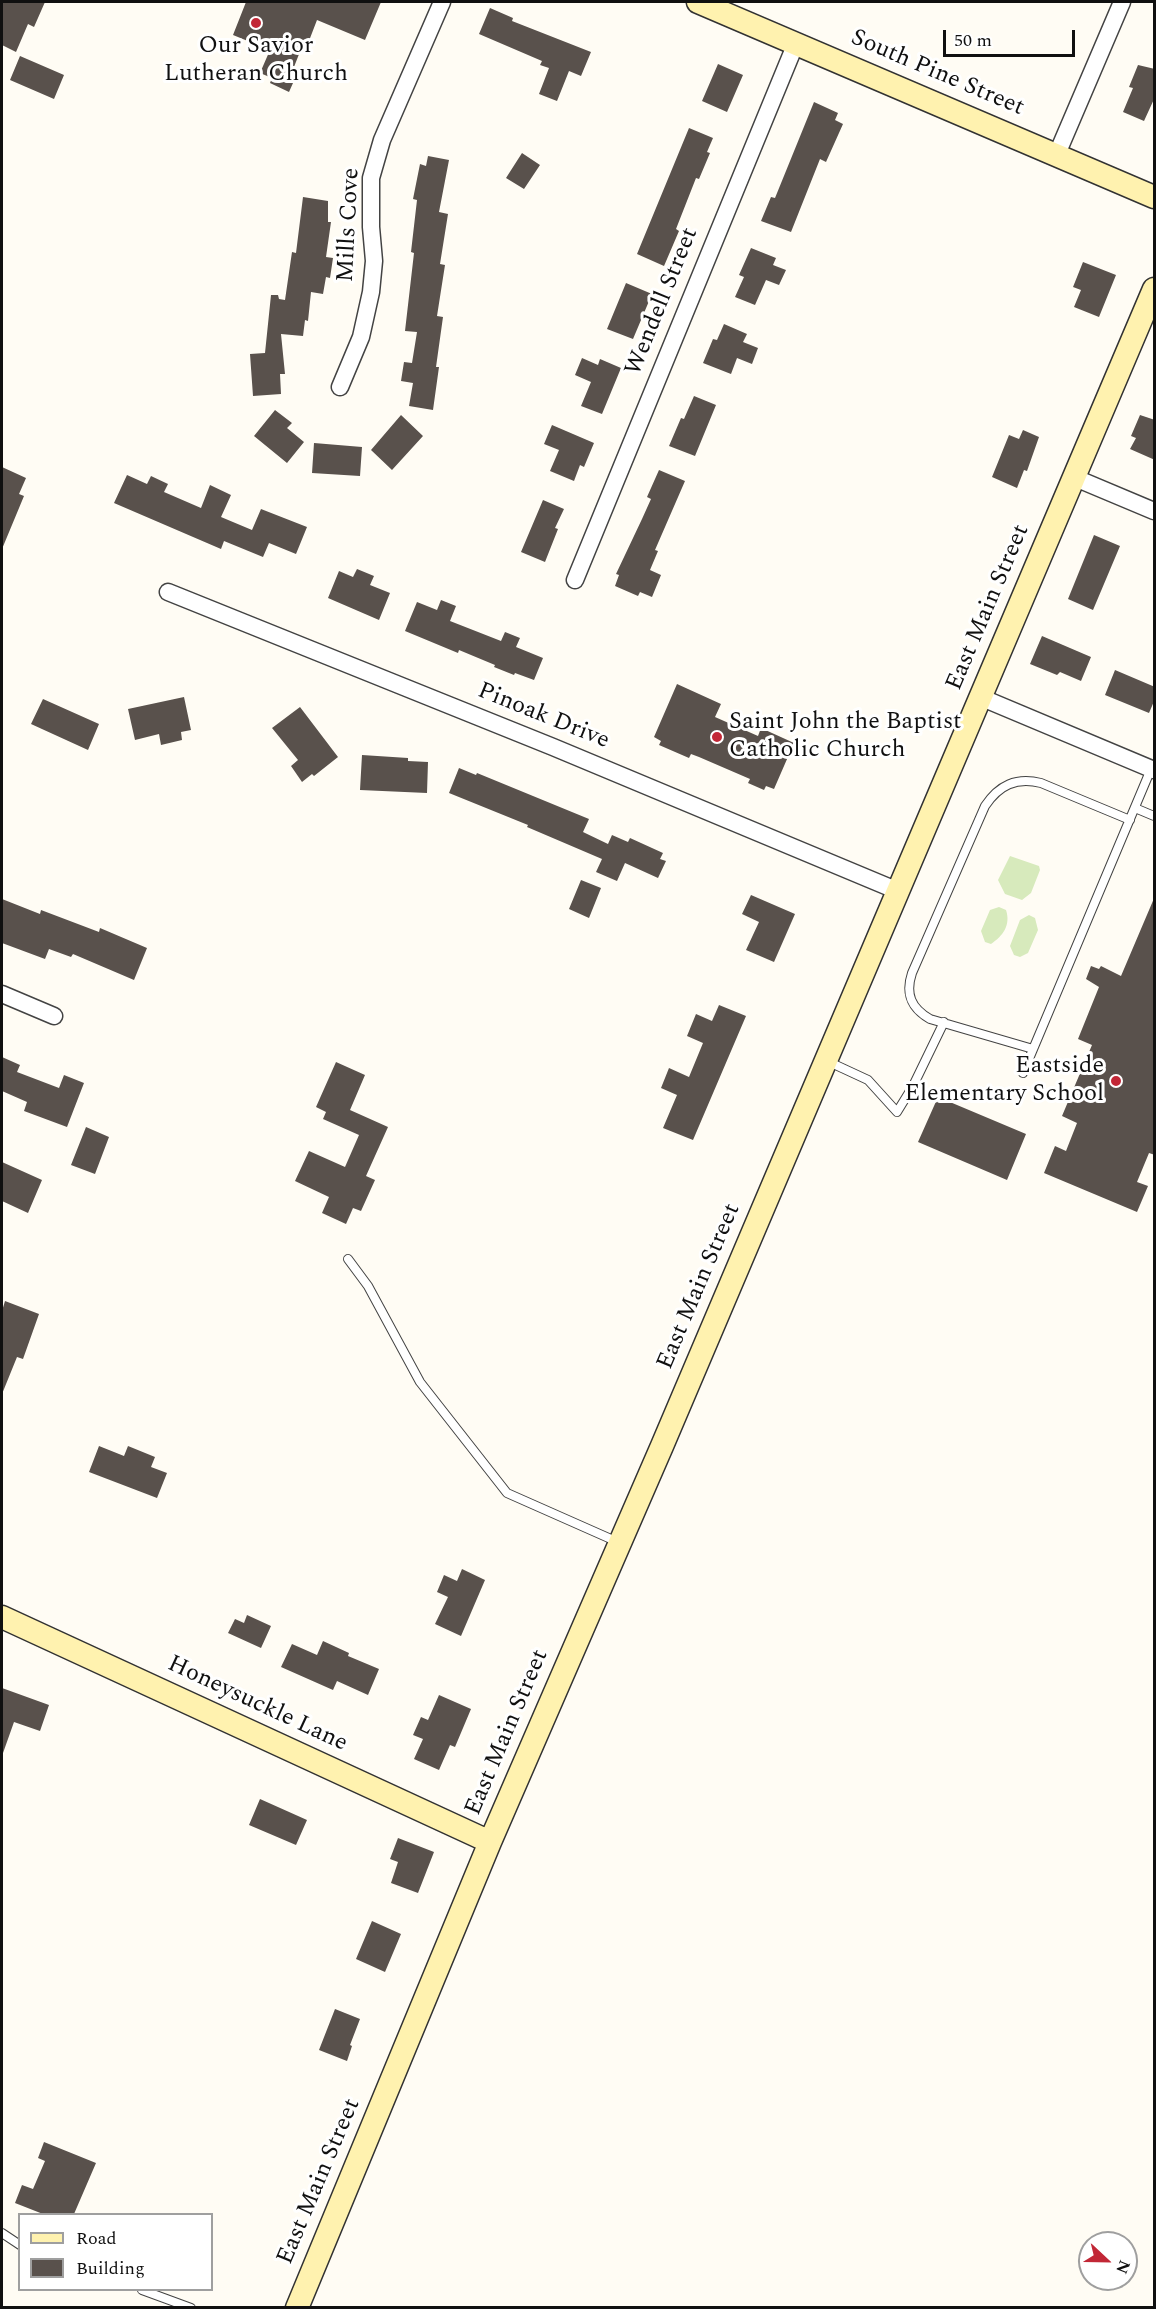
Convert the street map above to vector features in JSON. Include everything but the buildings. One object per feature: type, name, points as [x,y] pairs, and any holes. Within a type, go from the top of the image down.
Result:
[{"type":"street","name":"Mills Cove","points":[[340,387],[361,337],[371,292],[374,261],[371,178],[382,140],[442,2]]},
{"type":"street","points":[[1057,154],[1122,2]]},
{"type":"street","name":"South Pine Street","points":[[707,3],[1155,197]]},
{"type":"street","name":"Wendell Street","points":[[575,580],[796,43]]},
{"type":"street","name":"East Main Street","points":[[297,2307],[490,1842],[620,1543],[1155,289]]},
{"type":"street","points":[[1073,477],[1155,511]]},
{"type":"street","name":"Pinoak Drive","points":[[168,592],[553,747],[898,891]]},
{"type":"street","points":[[980,697],[1153,770]]},
{"type":"street","points":[[2,994],[54,1016]]},
{"type":"street","name":"Honeysuckle Lane","points":[[2,1617],[490,1842]]},
{"type":"lane","points":[[1023,1073],[1153,770]]},
{"type":"lane","points":[[1033,1049],[930,1019],[913,1005],[909,994],[909,984],[985,806],[992,795],[1003,786],[1015,781],[1029,780],[1041,783],[1130,820]]},
{"type":"lane","points":[[1135,808],[1155,816]]},
{"type":"lane","points":[[826,1061],[868,1080],[897,1112],[913,1086],[944,1022]]},
{"type":"lane","points":[[348,1259],[368,1286],[420,1382],[507,1493],[620,1543]]},
{"type":"lane","points":[[2,2233],[18,2244]]},
{"type":"lane","points":[[147,2291],[191,2307]]},
{"type":"green space","points":[[1010,856],[1039,866],[1040,870],[1031,893],[1022,900],[1005,894],[998,880]]},
{"type":"green space","points":[[999,907],[1006,910],[1007,925],[1002,934],[991,944],[985,942],[981,931],[990,910]]},
{"type":"green space","points":[[1029,915],[1035,918],[1038,930],[1028,953],[1020,957],[1014,955],[1010,946],[1020,920]]},
{"type":"place","name":"Our Savior Lutheran Church","points":[[256,23]]},
{"type":"place","name":"Saint John the Baptist Catholic Church","points":[[717,737]]},
{"type":"place","name":"Eastside Elementary School","points":[[1116,1081]]}]
